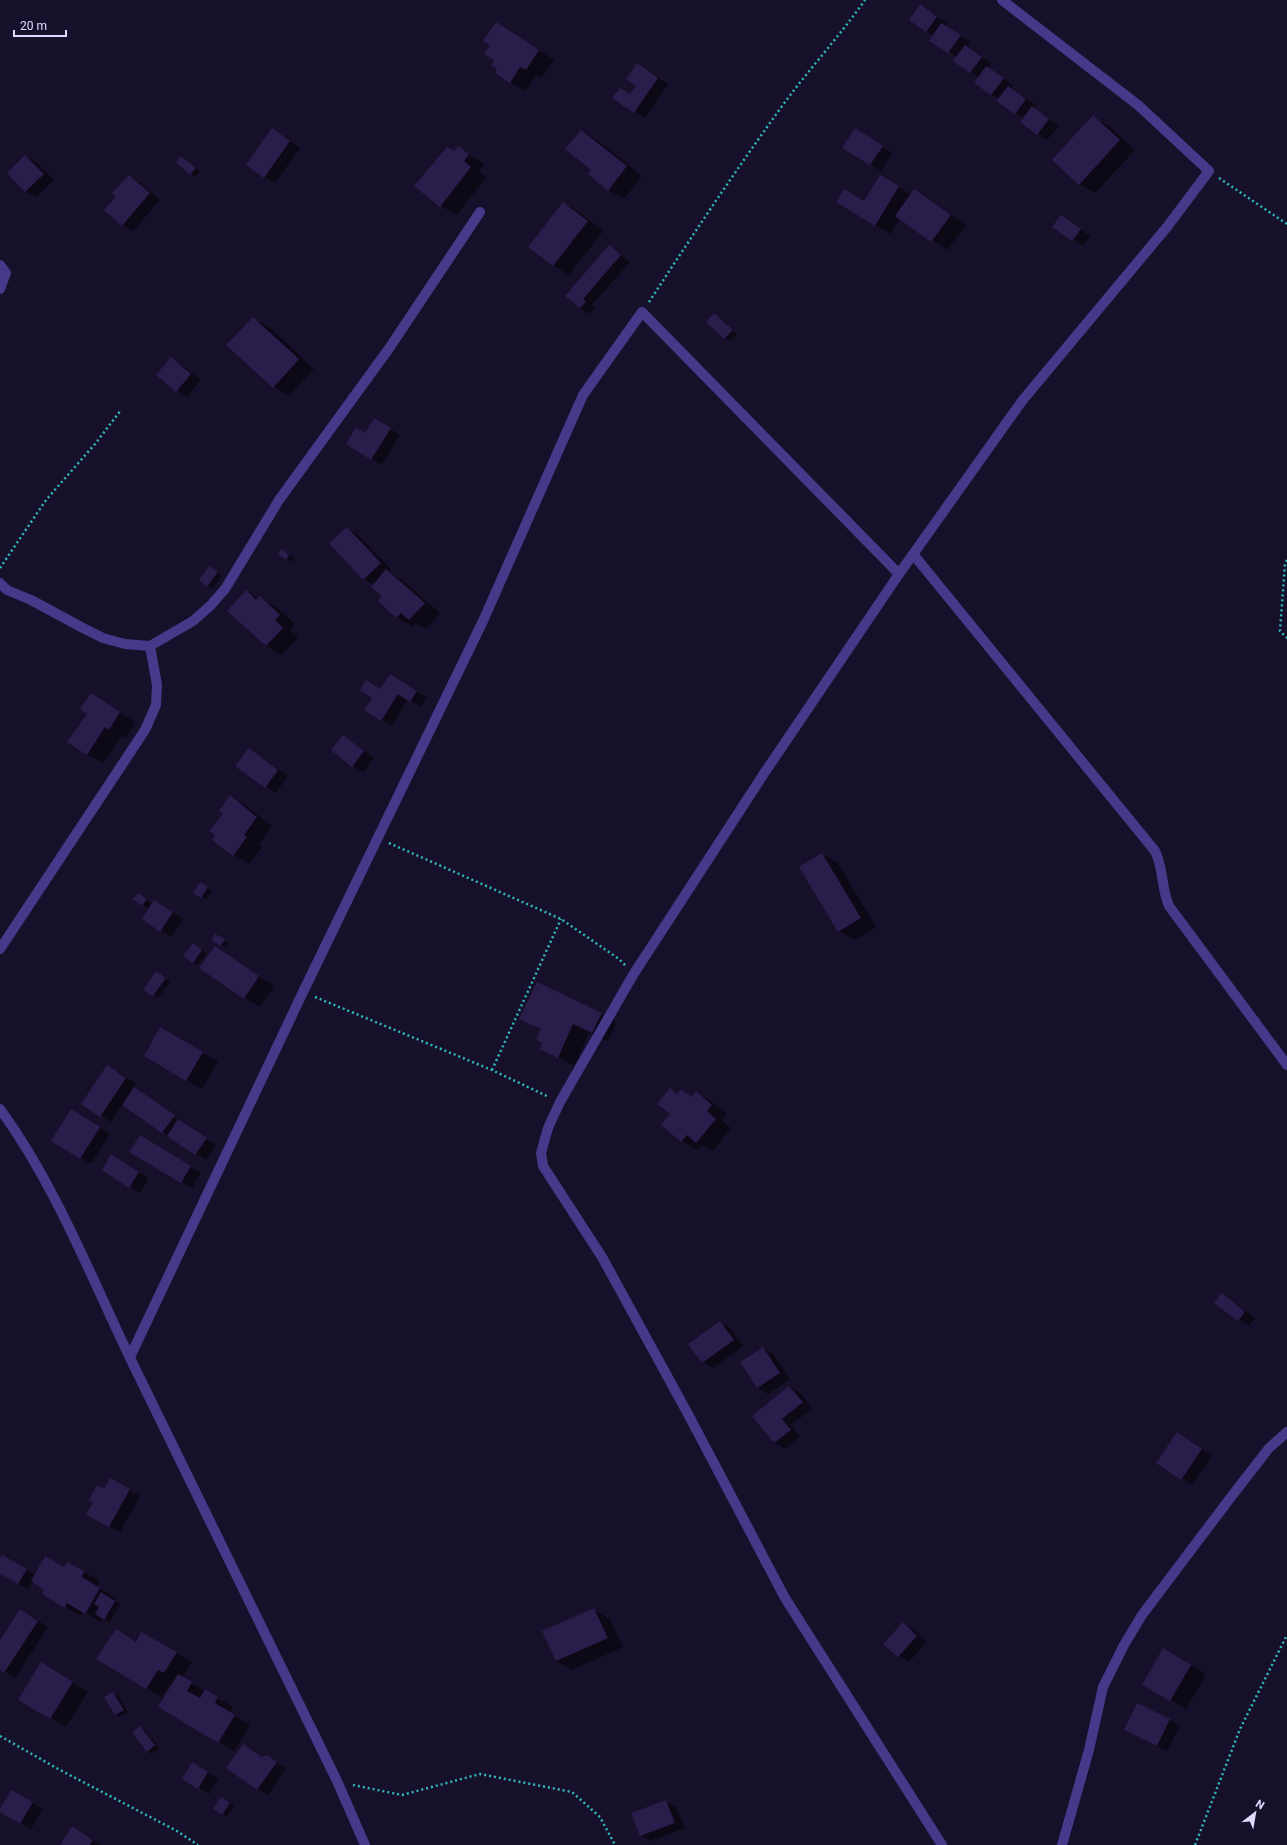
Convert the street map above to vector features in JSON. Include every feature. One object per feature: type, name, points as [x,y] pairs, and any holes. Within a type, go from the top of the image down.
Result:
[{"type":"street","points":[[942,1845],[785,1598],[688,1414],[602,1258],[543,1166],[541,1153],[548,1128],[560,1102],[633,974],[763,775],[899,574],[1022,401],[1167,227],[1209,170],[1138,105],[1002,0]]},
{"type":"street","points":[[0,584],[7,590],[103,638],[125,644],[150,646],[193,621],[225,590],[279,500],[390,347],[480,212]]},
{"type":"street","points":[[0,265],[6,273],[0,289]]},
{"type":"street","points":[[130,1357],[303,992],[483,621],[583,395],[642,312],[899,574]]},
{"type":"street","points":[[913,554],[1156,851],[1160,862],[1163,893],[1169,906],[1287,1064]]},
{"type":"street","points":[[0,949],[145,730],[156,705],[156,685],[150,646]]},
{"type":"street","points":[[0,1109],[14,1129],[48,1187],[78,1245],[130,1357],[337,1781],[365,1845]]},
{"type":"street","points":[[1062,1845],[1089,1750],[1103,1687],[1124,1645],[1142,1615],[1231,1497],[1269,1448],[1287,1432]]},
{"type":"path","points":[[642,312],[739,166],[789,96],[844,29],[865,0]]},
{"type":"path","points":[[1209,170],[1287,224]]},
{"type":"path","points":[[0,568],[46,500],[90,450],[121,410]]},
{"type":"path","points":[[1287,560],[1285,564],[1280,631],[1287,638]]},
{"type":"path","points":[[378,838],[561,919],[619,958],[633,974]]},
{"type":"path","points":[[492,1070],[561,919]]},
{"type":"path","points":[[303,992],[492,1070],[560,1102]]},
{"type":"path","points":[[1196,1845],[1240,1730],[1287,1635]]},
{"type":"path","points":[[0,1736],[60,1770],[178,1831],[198,1845]]},
{"type":"path","points":[[337,1781],[402,1795],[480,1774],[572,1792],[600,1817],[615,1845]]},
{"type":"building","points":[[920,4],[937,17],[926,32],[909,20]]},
{"type":"building","points":[[496,22],[539,50],[526,70],[520,67],[510,83],[495,73],[497,69],[491,65],[494,60],[484,54],[490,45],[483,41]]},
{"type":"building","points":[[941,23],[961,35],[948,53],[929,41]]},
{"type":"building","points":[[965,45],[982,57],[970,73],[953,61]]},
{"type":"building","points":[[637,63],[658,78],[634,113],[612,98],[620,88],[630,94],[636,86],[626,79]]},
{"type":"building","points":[[986,66],[1004,78],[991,95],[974,83]]},
{"type":"building","points":[[1008,86],[1026,99],[1015,114],[996,101]]},
{"type":"building","points":[[1032,106],[1049,119],[1037,135],[1020,122]]},
{"type":"building","points":[[1093,115],[1120,140],[1079,185],[1052,160]]},
{"type":"building","points":[[272,128],[290,141],[264,178],[246,165]]},
{"type":"building","points":[[855,128],[883,146],[870,165],[842,148]]},
{"type":"building","points":[[581,130],[627,166],[608,191],[588,174],[591,170],[565,149]]},
{"type":"building","points":[[458,146],[469,154],[464,161],[471,167],[440,207],[414,186],[447,147],[454,151]]},
{"type":"building","points":[[25,155],[44,174],[25,192],[7,173]]},
{"type":"building","points":[[181,156],[196,168],[190,175],[176,162]]},
{"type":"building","points":[[129,175],[150,193],[122,226],[104,210],[116,197],[112,193]]},
{"type":"building","points":[[880,175],[899,186],[875,226],[836,202],[844,189],[864,201]]},
{"type":"building","points":[[914,189],[951,215],[931,242],[895,216]]},
{"type":"building","points":[[563,202],[588,221],[553,266],[528,247]]},
{"type":"building","points":[[1061,215],[1081,229],[1072,241],[1052,227]]},
{"type":"building","points":[[609,245],[621,255],[583,299],[586,302],[580,308],[565,296]]},
{"type":"building","points":[[714,313],[733,330],[724,339],[706,322]]},
{"type":"building","points":[[253,317],[299,359],[273,388],[226,345]]},
{"type":"building","points":[[171,357],[191,374],[176,392],[156,375]]},
{"type":"building","points":[[374,418],[391,428],[371,460],[346,444],[356,427],[365,433]]},
{"type":"building","points":[[347,527],[381,563],[363,580],[329,543]]},
{"type":"building","points":[[281,549],[289,555],[286,560],[278,554]]},
{"type":"building","points":[[209,566],[218,572],[207,587],[199,580]]},
{"type":"building","points":[[386,569],[425,603],[409,620],[401,613],[396,618],[378,601],[382,596],[371,587]]},
{"type":"building","points":[[246,590],[256,600],[260,596],[280,615],[275,620],[283,628],[266,646],[227,611]]},
{"type":"building","points":[[390,674],[417,691],[410,702],[398,694],[381,721],[364,710],[372,698],[360,690],[366,680],[380,689]]},
{"type":"building","points":[[91,693],[120,712],[109,730],[105,727],[87,755],[67,742],[87,714],[80,709]]},
{"type":"building","points":[[343,735],[364,751],[352,767],[331,750]]},
{"type":"building","points":[[249,748],[278,770],[265,788],[235,766]]},
{"type":"building","points":[[230,795],[257,817],[244,835],[247,837],[233,856],[212,840],[215,834],[209,831],[223,814],[219,811]]},
{"type":"building","points":[[822,853],[861,918],[838,932],[799,867]]},
{"type":"building","points":[[200,882],[208,887],[201,898],[193,893]]},
{"type":"building","points":[[138,893],[147,899],[142,906],[133,899]]},
{"type":"building","points":[[154,900],[173,912],[160,932],[142,919]]},
{"type":"building","points":[[215,934],[225,939],[221,946],[211,940]]},
{"type":"building","points":[[193,943],[202,950],[193,963],[183,956]]},
{"type":"building","points":[[215,946],[259,976],[244,999],[199,968]]},
{"type":"building","points":[[156,971],[166,978],[153,996],[143,990]]},
{"type":"building","points":[[537,982],[602,1013],[592,1033],[573,1024],[558,1058],[540,1049],[542,1043],[536,1040],[541,1029],[519,1019]]},
{"type":"building","points":[[160,1027],[203,1052],[186,1081],[144,1056]]},
{"type":"building","points":[[107,1065],[126,1078],[100,1117],[81,1104]]},
{"type":"building","points":[[134,1087],[175,1115],[162,1133],[122,1105]]},
{"type":"building","points":[[670,1088],[677,1094],[681,1089],[692,1097],[696,1091],[712,1105],[707,1111],[716,1119],[696,1143],[687,1135],[681,1142],[661,1125],[670,1114],[657,1104]]},
{"type":"building","points":[[71,1109],[100,1127],[80,1159],[51,1141]]},
{"type":"building","points":[[178,1119],[207,1138],[195,1155],[167,1136]]},
{"type":"building","points":[[140,1135],[191,1166],[181,1183],[129,1152]]},
{"type":"building","points":[[111,1154],[139,1172],[129,1188],[102,1170]]},
{"type":"building","points":[[1222,1293],[1245,1312],[1238,1321],[1214,1303]]},
{"type":"building","points":[[720,1321],[734,1340],[702,1363],[688,1344]]},
{"type":"building","points":[[763,1347],[780,1373],[757,1388],[740,1362]]},
{"type":"building","points":[[789,1386],[803,1402],[782,1419],[791,1430],[774,1443],[752,1416]]},
{"type":"building","points":[[1177,1432],[1202,1449],[1181,1480],[1156,1463]]},
{"type":"building","points":[[110,1478],[130,1489],[109,1527],[86,1515],[93,1502],[89,1500],[97,1485],[104,1489]]},
{"type":"building","points":[[2,1555],[27,1569],[18,1584],[0,1574],[0,1558]]},
{"type":"building","points":[[45,1556],[64,1567],[67,1562],[84,1571],[82,1577],[100,1588],[85,1614],[67,1603],[65,1608],[42,1594],[44,1590],[31,1581]]},
{"type":"building","points":[[101,1592],[115,1601],[104,1620],[95,1614],[99,1607],[94,1604]]},
{"type":"building","points":[[594,1608],[608,1638],[556,1661],[542,1631]]},
{"type":"building","points":[[20,1609],[38,1621],[4,1673],[0,1670],[0,1640]]},
{"type":"building","points":[[903,1622],[917,1636],[898,1657],[883,1644]]},
{"type":"building","points":[[116,1629],[136,1642],[141,1632],[177,1652],[164,1673],[158,1670],[146,1689],[96,1659]]},
{"type":"building","points":[[1163,1648],[1191,1665],[1170,1701],[1142,1685]]},
{"type":"building","points":[[41,1662],[73,1682],[50,1719],[18,1700]]},
{"type":"building","points":[[178,1674],[192,1682],[187,1691],[200,1698],[205,1689],[218,1697],[215,1703],[235,1715],[218,1743],[158,1707]]},
{"type":"building","points":[[113,1692],[124,1710],[115,1715],[104,1697]]},
{"type":"building","points":[[1137,1703],[1170,1719],[1157,1746],[1124,1730]]},
{"type":"building","points":[[140,1726],[155,1745],[147,1752],[132,1733]]},
{"type":"building","points":[[243,1744],[262,1757],[267,1755],[277,1762],[257,1790],[226,1768]]},
{"type":"building","points":[[192,1762],[208,1772],[198,1789],[182,1779]]},
{"type":"building","points":[[11,1790],[33,1802],[20,1824],[0,1812],[0,1809]]},
{"type":"building","points":[[221,1797],[230,1803],[222,1815],[213,1809]]},
{"type":"building","points":[[666,1800],[675,1823],[640,1836],[631,1813]]},
{"type":"building","points":[[72,1826],[93,1840],[90,1845],[60,1845]]}]
